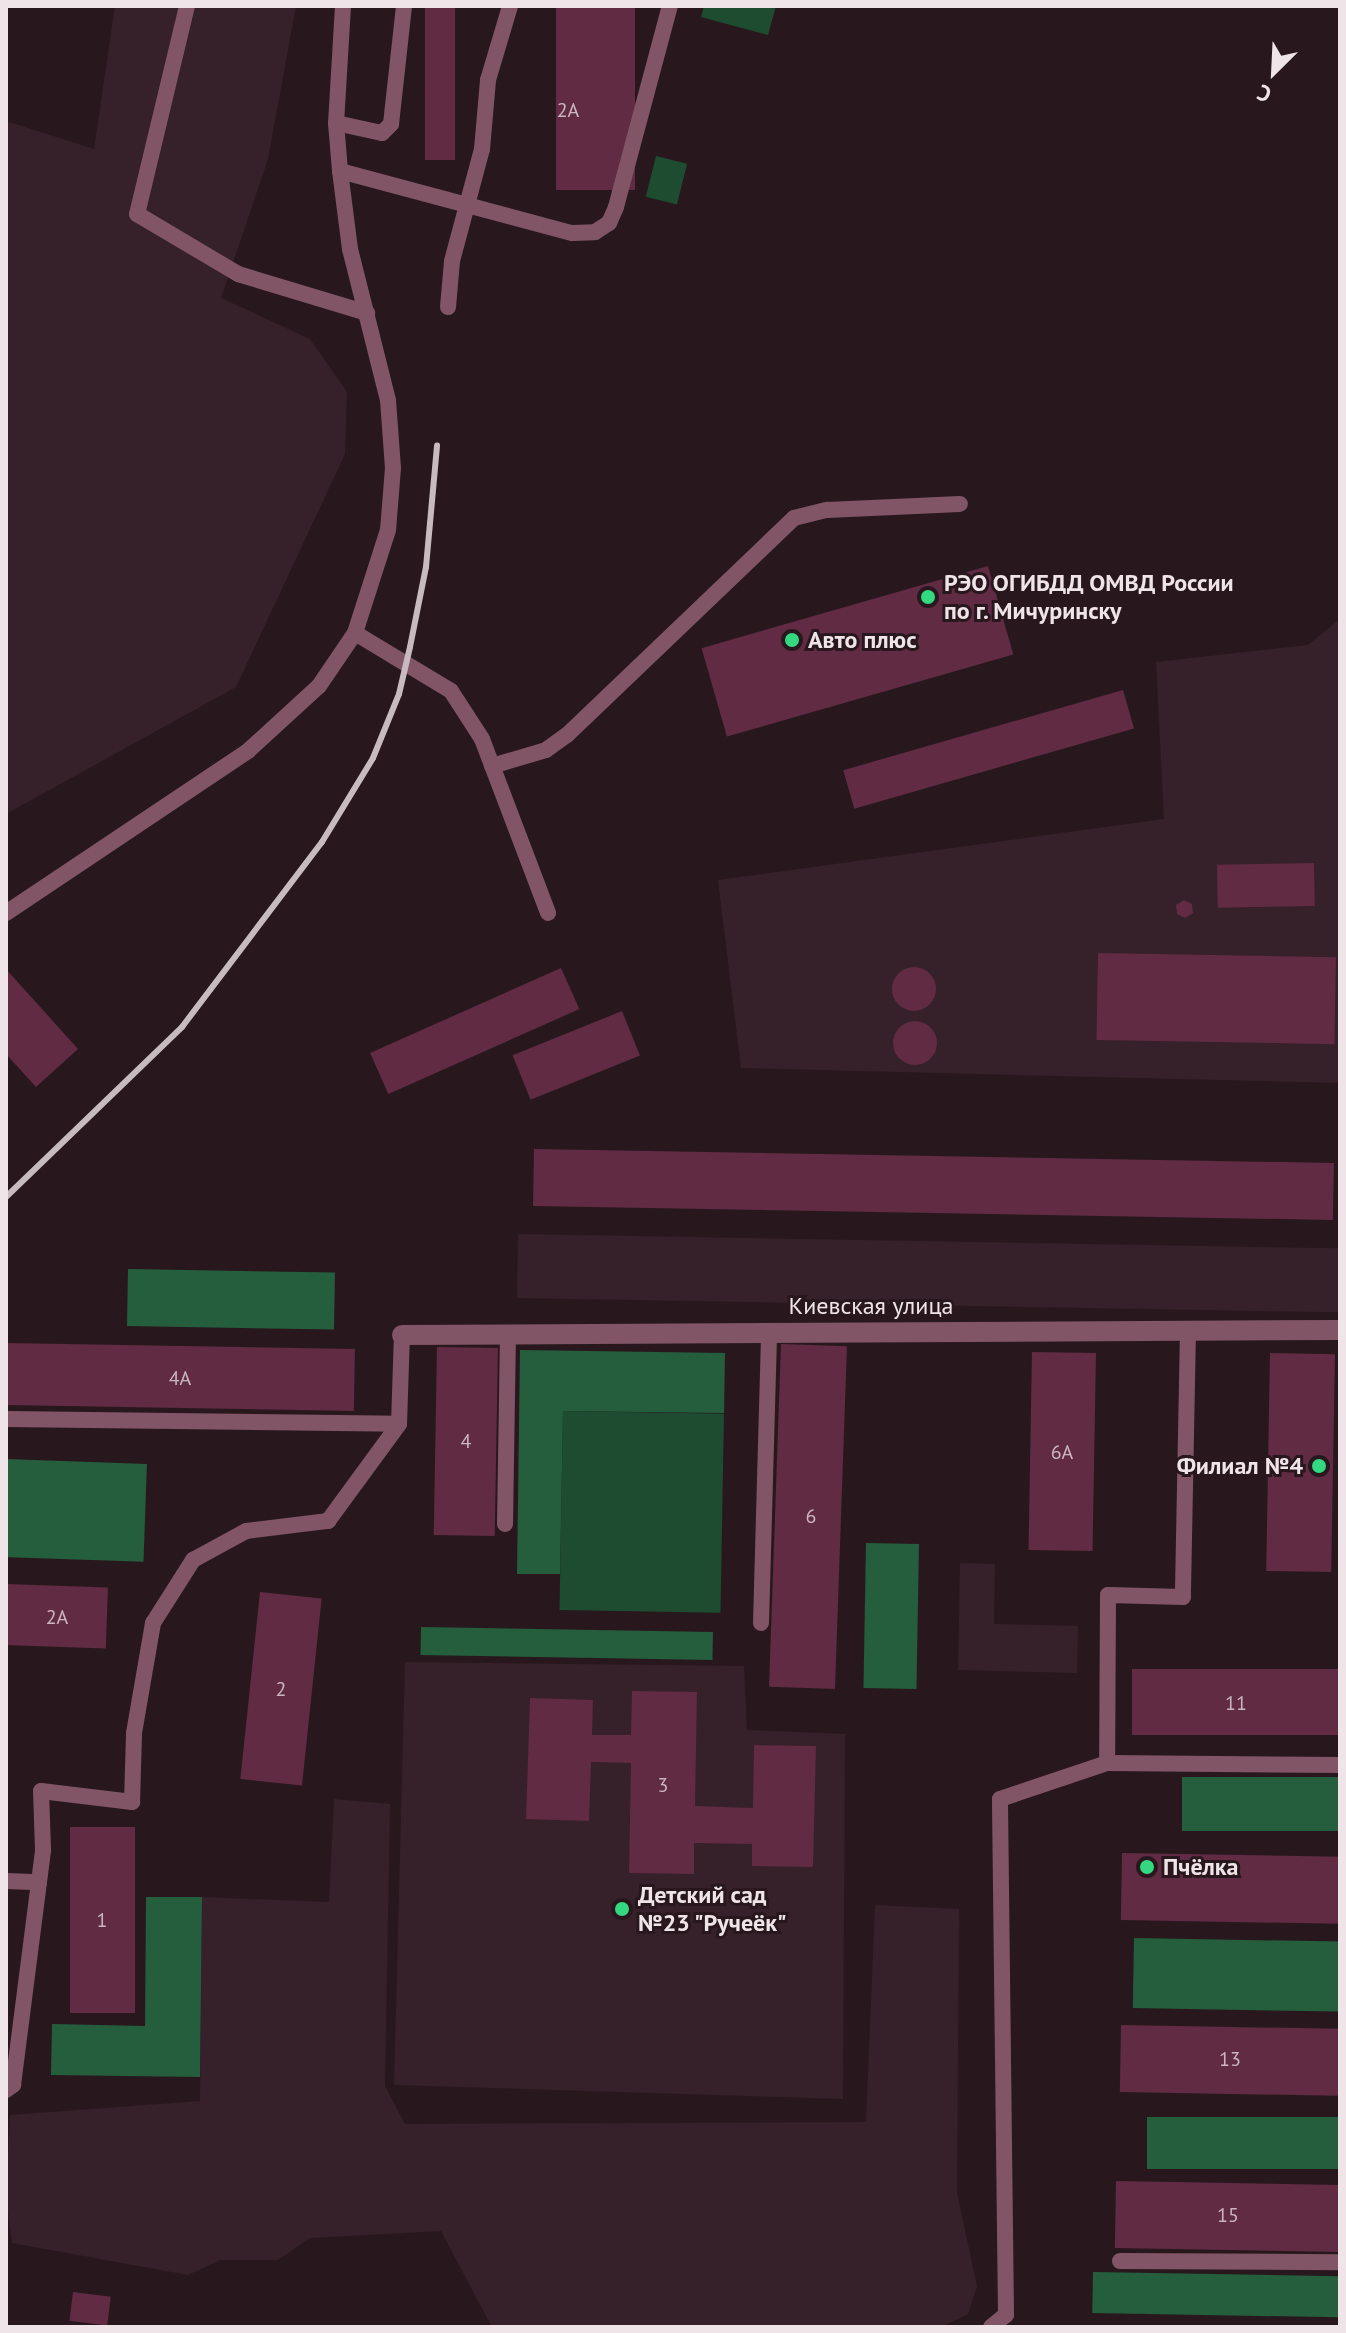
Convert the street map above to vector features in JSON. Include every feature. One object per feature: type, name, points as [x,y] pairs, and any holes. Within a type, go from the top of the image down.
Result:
[{"type":"street","name":"Киевская улица","points":[[402,1335],[1340,1330]]},
{"type":"lane","points":[[187,6],[137,214],[238,274],[367,313]]},
{"type":"lane","points":[[6,913],[248,751],[319,686],[355,633],[388,530],[393,468],[388,400],[350,249],[340,171],[336,123],[343,6]]},
{"type":"lane","points":[[336,123],[382,133],[391,124],[404,6]]},
{"type":"lane","points":[[448,307],[452,261],[482,149],[488,80],[510,6]]},
{"type":"lane","points":[[340,171],[572,233],[595,232],[609,223],[670,6]]},
{"type":"lane","points":[[492,766],[546,750],[567,735],[794,518],[827,510],[960,504]]},
{"type":"lane","points":[[355,633],[451,691],[492,766],[548,913]]},
{"type":"lane","points":[[1107,1763],[1108,1595],[1183,1597],[1188,1330]]},
{"type":"lane","points":[[761,1623],[769,1333]]},
{"type":"lane","points":[[505,1524],[508,1334]]},
{"type":"lane","points":[[6,2090],[13,2085],[39,1882],[41,1791],[132,1802],[134,1733],[153,1623],[193,1560],[246,1531],[328,1521],[399,1424],[402,1335]]},
{"type":"lane","points":[[7,1419],[399,1424]]},
{"type":"lane","points":[[991,2327],[1006,2315],[1000,1799],[1107,1763],[1340,1765]]},
{"type":"lane","points":[[6,1881],[39,1882]]},
{"type":"lane","points":[[1120,2261],[1340,2262]]},
{"type":"shaded area","points":[[115,6],[296,6],[268,159],[221,298],[310,339],[347,392],[345,454],[236,687],[6,814],[6,121],[94,149]]},
{"type":"shaded area","points":[[1340,619],[1340,1083],[741,1068],[718,880],[1164,819],[1156,662],[1308,645]]},
{"type":"shaded area","points":[[518,1234],[1340,1248],[1339,1312],[517,1298]]},
{"type":"shaded area","points":[[960,1563],[995,1564],[994,1624],[1078,1626],[1077,1673],[958,1670]]},
{"type":"shaded area","name":"Детский сад №23 \"Ручеёк\"","points":[[405,1662],[744,1666],[747,1730],[845,1734],[843,2099],[394,2085]]},
{"type":"shaded area","points":[[334,1799],[390,1804],[385,2086],[405,2124],[866,2122],[875,1905],[959,1909],[957,2193],[977,2286],[968,2314],[941,2327],[492,2327],[441,2231],[310,2238],[278,2260],[220,2260],[188,2275],[12,2243],[6,2197],[10,2115],[200,2101],[202,1897],[329,1902]]},
{"type":"green space","points":[[704,6],[776,6],[768,35],[701,17]]},
{"type":"green space","points":[[656,156],[687,164],[677,204],[646,197]]},
{"type":"green space","points":[[128,1269],[335,1273],[334,1330],[127,1326]]},
{"type":"green space","points":[[520,1350],[725,1353],[724,1413],[563,1411],[560,1574],[517,1574]]},
{"type":"green space","points":[[563,1411],[724,1414],[721,1613],[560,1610]]},
{"type":"green space","points":[[6,1459],[147,1464],[143,1562],[6,1557]]},
{"type":"green space","points":[[866,1543],[919,1544],[916,1689],[863,1688]]},
{"type":"green space","points":[[421,1627],[713,1632],[712,1660],[421,1655]]},
{"type":"green space","points":[[1182,1777],[1340,1777],[1340,1831],[1182,1831]]},
{"type":"green space","points":[[146,1897],[202,1897],[200,2077],[51,2075],[52,2024],[145,2026]]},
{"type":"green space","points":[[1134,1938],[1340,1942],[1339,2012],[1133,2008]]},
{"type":"green space","points":[[1147,2117],[1340,2117],[1340,2169],[1147,2169]]},
{"type":"green space","points":[[1093,2272],[1340,2276],[1339,2317],[1092,2313]]},
{"type":"building","points":[[425,6],[455,6],[455,160],[425,160]]},
{"type":"building","points":[[556,6],[635,6],[635,190],[556,190]]},
{"type":"building","points":[[988,566],[1013,654],[727,737],[702,648]]},
{"type":"building","points":[[1123,690],[1134,728],[854,809],[843,770]]},
{"type":"building","points":[[1314,863],[1315,906],[1218,908],[1217,865]]},
{"type":"building","points":[[1184,900],[1192,904],[1193,913],[1185,918],[1177,914],[1176,905]]},
{"type":"building","points":[[1098,953],[1336,957],[1334,1044],[1096,1040]]},
{"type":"building","points":[[914,967],[930,973],[936,989],[930,1005],[914,1011],[898,1005],[892,989],[898,973]]},
{"type":"building","points":[[561,968],[579,1009],[388,1094],[370,1053]]},
{"type":"building","points":[[6,969],[78,1049],[36,1087],[6,1054]]},
{"type":"building","points":[[622,1011],[640,1056],[531,1100],[513,1055]]},
{"type":"building","points":[[915,1021],[931,1027],[937,1043],[931,1059],[915,1065],[899,1059],[893,1043],[899,1027]]},
{"type":"building","points":[[534,1149],[1334,1163],[1333,1220],[533,1206]]},
{"type":"building","points":[[6,1343],[355,1349],[354,1411],[6,1405]]},
{"type":"building","points":[[781,1344],[847,1346],[835,1689],[769,1687]]},
{"type":"building","points":[[437,1347],[498,1348],[495,1536],[434,1535]]},
{"type":"building","points":[[1032,1352],[1096,1353],[1093,1551],[1029,1550]]},
{"type":"building","points":[[1270,1353],[1335,1354],[1331,1572],[1266,1571]]},
{"type":"building","points":[[6,1584],[108,1588],[106,1649],[6,1645]]},
{"type":"building","points":[[260,1592],[322,1598],[302,1785],[240,1779]]},
{"type":"building","points":[[1132,1669],[1340,1669],[1340,1735],[1132,1735]]},
{"type":"building","points":[[632,1691],[697,1692],[695,1806],[753,1808],[754,1745],[816,1746],[813,1867],[752,1866],[752,1844],[694,1843],[694,1874],[629,1873],[631,1763],[591,1762],[589,1821],[526,1819],[530,1698],[593,1700],[592,1735],[631,1735]]},
{"type":"building","points":[[70,1827],[135,1827],[135,2013],[70,2013]]},
{"type":"building","points":[[1122,1853],[1340,1857],[1339,1924],[1121,1920]]},
{"type":"building","points":[[1121,2025],[1340,2029],[1339,2096],[1120,2092]]},
{"type":"building","points":[[1116,2181],[1340,2185],[1339,2252],[1115,2248]]},
{"type":"building","points":[[73,2292],[111,2297],[107,2325],[69,2321]]},
{"type":"railway","points":[[6,1197],[182,1027],[322,842],[373,758],[399,694],[410,647],[426,567],[437,445]]},
{"type":"place","name":"РЭО ОГИБДД ОМВД России по г. Мичуринску","points":[[928,597]]},
{"type":"place","name":"Авто плюс","points":[[792,640]]},
{"type":"place","name":"Филиал №4","points":[[1319,1466]]},
{"type":"place","name":"Пчёлка","points":[[1147,1867]]},
{"type":"place","name":"Детский сад №23 \"Ручеёк\"","points":[[622,1909]]}]
